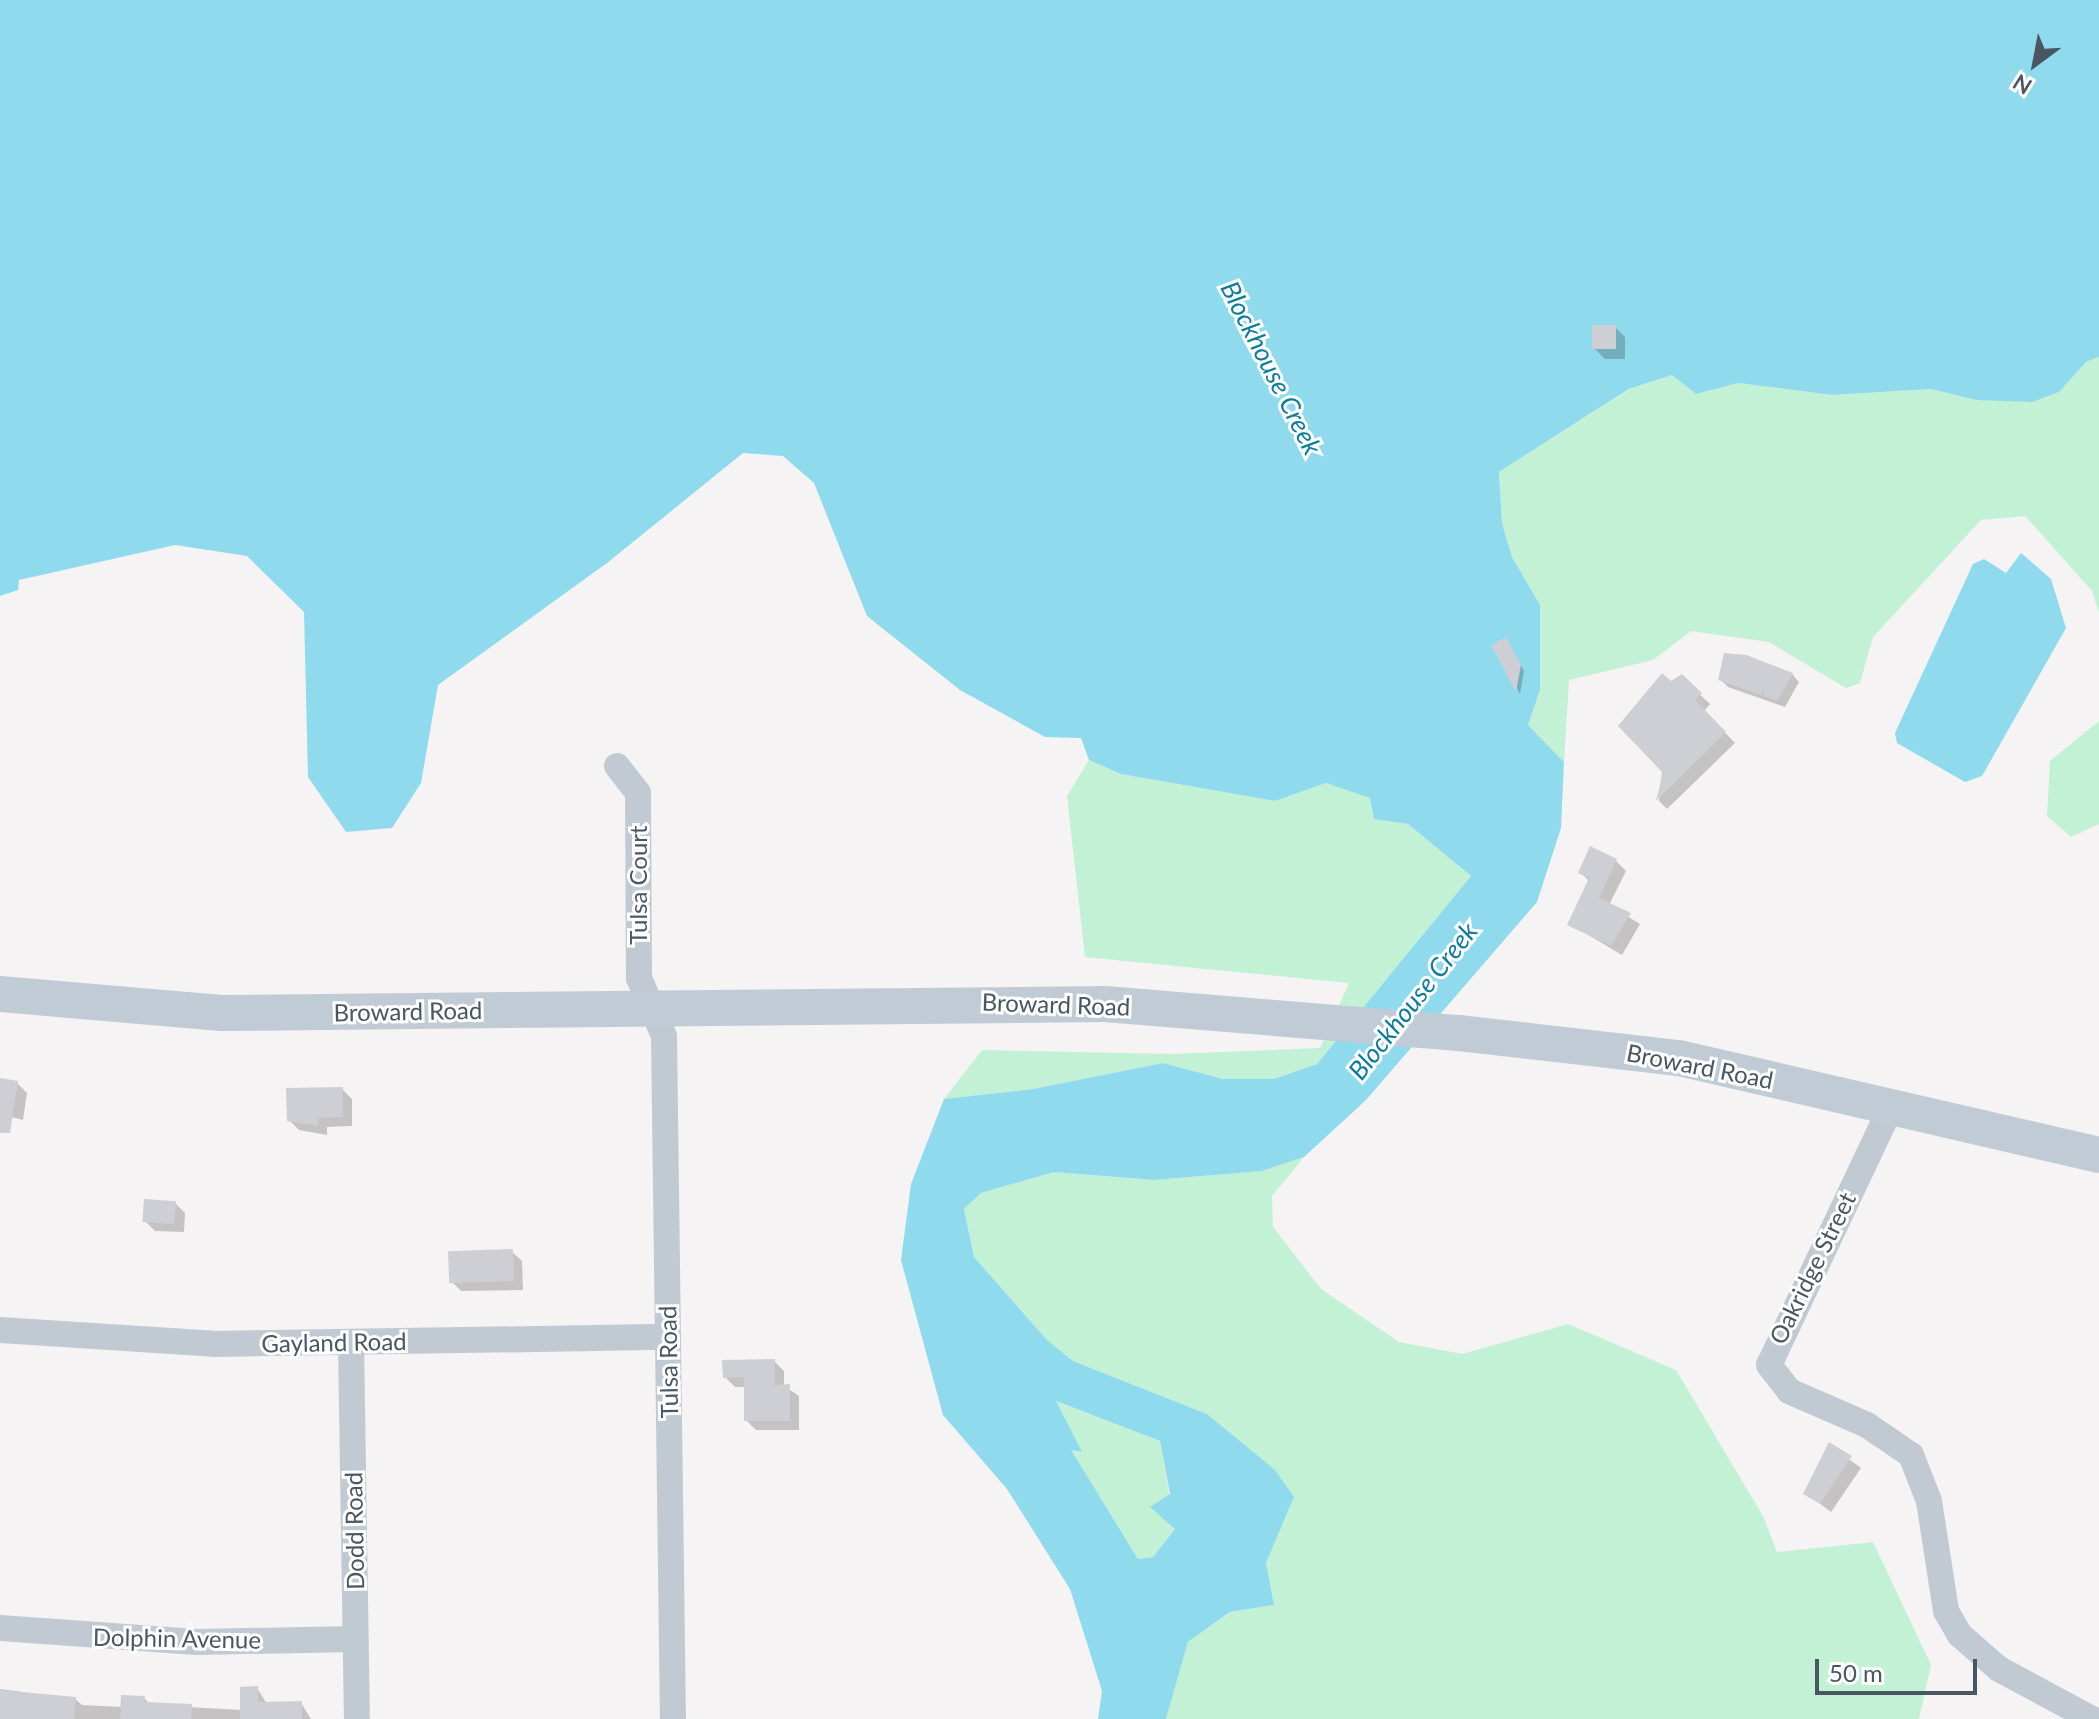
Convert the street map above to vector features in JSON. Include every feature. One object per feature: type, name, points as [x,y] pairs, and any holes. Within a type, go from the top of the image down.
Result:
[{"type":"main road","name":"Broward Road","points":[[0,994],[76,1005],[221,1013],[995,1001],[1105,1004],[1459,1033],[1679,1058],[2099,1155]]},
{"type":"street","name":"Tulsa Court","points":[[617,766],[638,793],[639,978],[652,1007]]},
{"type":"street","name":"Tulsa Road","points":[[652,1007],[664,1036],[673,1719]]},
{"type":"street","name":"Oakridge Street","points":[[1891,1107],[1769,1365],[1789,1391],[1867,1425],[1911,1455],[1929,1501],[1946,1611],[1960,1635],[1999,1669],[2092,1719]]},
{"type":"street","name":"Gayland Road","points":[[0,1330],[214,1344],[668,1337]]},
{"type":"street","name":"Dodd Road","points":[[351,1342],[357,1719]]},
{"type":"street","name":"Dolphin Avenue","points":[[0,1628],[197,1642],[355,1639]]},
{"type":"green space","points":[[2099,357],[2099,613],[2092,591],[2025,516],[1981,520],[1873,637],[1860,683],[1846,688],[1769,642],[1691,631],[1653,660],[1569,680],[1564,762],[1528,725],[1540,690],[1540,605],[1512,557],[1502,523],[1499,472],[1630,389],[1672,375],[1696,394],[1738,383],[1832,395],[1931,389],[1976,400],[2059,392],[2086,362]]},
{"type":"green space","points":[[2099,721],[2099,824],[2071,837],[2047,816],[2050,761]]},
{"type":"green space","points":[[1089,760],[1121,774],[1275,801],[1326,783],[1371,798],[1374,818],[1408,824],[1471,876],[1317,1064],[1274,1079],[1223,1079],[1163,1063],[1033,1089],[944,1099],[982,1050],[1171,1054],[1320,1048],[1349,983],[1085,957],[1067,796]]},
{"type":"green space","points":[[1304,1157],[1272,1196],[1273,1227],[1321,1289],[1399,1342],[1462,1354],[1568,1324],[1676,1370],[1763,1516],[1777,1552],[1873,1542],[1931,1665],[1919,1719],[1166,1719],[1188,1642],[1231,1612],[1274,1605],[1266,1563],[1294,1497],[1207,1414],[1073,1361],[1047,1340],[974,1257],[964,1209],[981,1193],[1054,1172],[1154,1180],[1262,1171]]},
{"type":"green space","points":[[1055,1401],[1160,1441],[1175,1529],[1153,1557],[1138,1559],[1070,1449],[1081,1452]]},
{"type":"water","name":"Blockhouse Creek","points":[[0,0],[2099,0],[2099,357],[2086,362],[2059,392],[2032,402],[1976,400],[1931,389],[1832,395],[1738,383],[1696,394],[1672,375],[1629,389],[1499,472],[1502,523],[1512,557],[1540,605],[1540,690],[1528,725],[1564,762],[1561,828],[1537,902],[1366,1100],[1304,1157],[1262,1171],[1154,1180],[1054,1172],[981,1193],[964,1209],[974,1257],[1047,1340],[1073,1361],[1207,1414],[1275,1470],[1294,1497],[1266,1563],[1274,1605],[1230,1612],[1188,1642],[1166,1719],[1098,1719],[1102,1691],[1070,1589],[1007,1489],[943,1415],[901,1260],[911,1184],[944,1099],[1033,1089],[1163,1063],[1223,1079],[1274,1079],[1317,1064],[1471,876],[1408,824],[1374,819],[1370,798],[1326,783],[1275,801],[1121,774],[1089,760],[1081,738],[1045,737],[960,690],[867,616],[814,483],[783,456],[743,453],[607,563],[438,685],[421,783],[392,828],[346,832],[308,777],[304,612],[247,556],[175,545],[19,580],[18,590],[0,596]],"holes":[[[1056,1401],[1160,1441],[1170,1494],[1150,1507],[1175,1529],[1153,1557],[1138,1559],[1071,1450],[1082,1452]]]},
{"type":"water","points":[[2021,553],[2051,579],[2066,628],[1982,776],[1965,782],[1897,743],[1895,733],[1973,564],[1984,559],[2006,573]]},
{"type":"building","points":[[1592,325],[1616,325],[1616,349],[1592,349]]},
{"type":"building","points":[[1506,637],[1521,665],[1516,692],[1491,645]]},
{"type":"building","points":[[1724,653],[1746,655],[1793,673],[1777,701],[1764,696],[1764,691],[1761,695],[1718,680]]},
{"type":"building","points":[[1662,673],[1671,681],[1682,674],[1702,693],[1695,700],[1726,732],[1656,801],[1663,773],[1618,726]]},
{"type":"building","points":[[1590,846],[1617,859],[1599,898],[1631,913],[1611,946],[1567,925],[1589,878],[1578,873]]},
{"type":"building","points":[[0,1078],[18,1081],[10,1133],[0,1133]]},
{"type":"building","points":[[343,1087],[343,1117],[318,1118],[318,1126],[287,1121],[286,1088]]},
{"type":"building","points":[[144,1199],[176,1201],[174,1224],[142,1222]]},
{"type":"building","points":[[513,1249],[514,1281],[449,1283],[448,1251]]},
{"type":"building","points":[[775,1359],[775,1385],[790,1384],[790,1421],[744,1421],[744,1377],[723,1378],[722,1360]]},
{"type":"building","points":[[1829,1442],[1852,1456],[1820,1504],[1803,1494]]},
{"type":"building","points":[[258,1686],[258,1702],[302,1701],[302,1719],[240,1719],[240,1687]]},
{"type":"building","points":[[0,1690],[76,1697],[74,1719],[0,1719]]},
{"type":"building","points":[[121,1695],[145,1696],[144,1702],[192,1704],[191,1719],[120,1719]]}]
